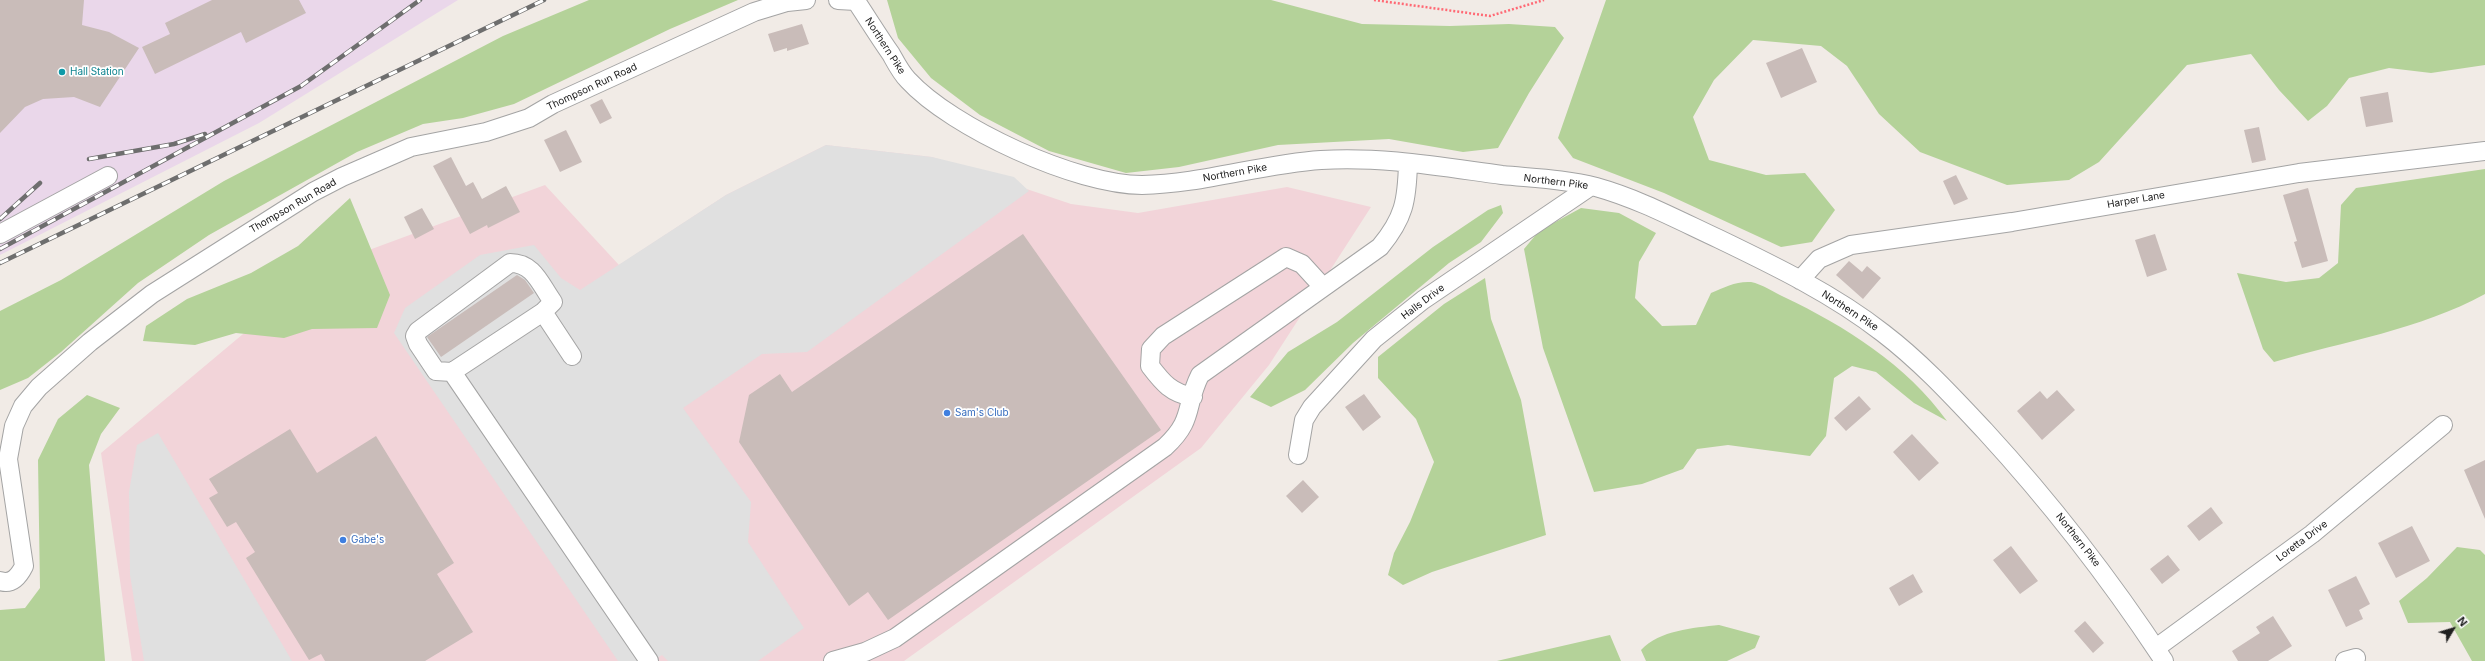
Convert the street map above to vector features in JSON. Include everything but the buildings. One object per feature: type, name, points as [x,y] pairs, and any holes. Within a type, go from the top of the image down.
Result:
[{"type":"street","name":"Thompson Run Road","points":[[0,581],[5,583],[13,580],[20,574],[24,566],[8,459],[14,426],[23,406],[39,387],[90,342],[152,294],[313,192],[376,161],[411,147],[461,138],[507,127],[754,12],[787,2],[806,0]]},
{"type":"street","name":"Northern Pike","points":[[838,0],[856,1],[907,80],[938,105],[1008,146],[1072,173],[1103,181],[1144,185],[1201,179],[1318,160],[1365,159],[1591,186],[1641,202],[1800,280],[1881,331],[1914,358],[1956,400],[2038,491],[2091,555],[2160,655]]},
{"type":"street","name":"Harper Lane","points":[[1800,280],[1819,259],[1851,245],[2012,222],[2299,173],[2485,151]]},
{"type":"street","points":[[833,661],[866,652],[895,638],[1165,447],[1178,435],[1185,424],[1193,397],[1194,386],[1200,375],[1380,248],[1394,230],[1402,215],[1407,195],[1408,163]]},
{"type":"street","points":[[0,234],[108,176]]},
{"type":"street","name":"Halls Drive","points":[[1298,455],[1304,420],[1312,406],[1374,339],[1423,300],[1591,186]]},
{"type":"street","points":[[1193,397],[1177,394],[1162,381],[1150,366],[1151,349],[1163,336],[1286,258],[1302,264],[1323,287]]},
{"type":"street","points":[[510,263],[522,263],[529,268],[553,302],[543,312],[452,372],[436,371],[418,344],[415,336],[418,330],[510,263]]},
{"type":"street","points":[[543,312],[572,356]]},
{"type":"street","points":[[452,372],[649,661]]},
{"type":"street","name":"Loretta Drive","points":[[2160,655],[2312,534],[2443,425]]},
{"type":"path","points":[[1374,0],[1490,16],[1544,0]]},
{"type":"shaded area","points":[[0,0],[458,0],[259,123],[0,255]]},
{"type":"shaded area","points":[[826,145],[932,157],[1071,204],[1138,213],[1287,187],[1371,207],[1269,365],[1201,448],[904,661],[132,661],[101,453],[323,267],[545,185],[619,265],[726,195]]},
{"type":"shaded area","points":[[826,145],[932,157],[1014,177],[1029,191],[807,352],[762,354],[683,408],[751,502],[748,542],[804,628],[758,661],[668,661],[662,655],[652,661],[618,661],[394,333],[405,308],[480,255],[534,245],[561,278],[580,290],[726,195]]},
{"type":"shaded area","points":[[158,433],[292,661],[144,661],[130,575],[129,492],[137,445]]},
{"type":"green space","points":[[589,0],[738,0],[670,29],[514,104],[463,118],[423,124],[357,152],[209,235],[138,283],[61,352],[28,378],[0,390],[0,311],[61,280],[224,181],[503,36]]},
{"type":"green space","points":[[887,0],[1271,0],[1362,24],[1450,26],[1509,24],[1555,27],[1564,38],[1529,93],[1498,148],[1463,152],[1389,139],[1278,145],[1179,167],[1126,173],[1049,151],[980,115],[931,78],[898,38]]},
{"type":"green space","points":[[1606,0],[2485,0],[2485,65],[2431,73],[2389,68],[2349,78],[2327,106],[2308,121],[2279,90],[2251,54],[2187,65],[2099,162],[2069,180],[2007,185],[1920,152],[1879,114],[1847,66],[1821,46],[1753,40],[1714,80],[1693,117],[1709,160],[1766,175],[1805,173],[1835,210],[1812,242],[1781,247],[1664,193],[1573,158],[1558,138]]},
{"type":"green space","points":[[2485,169],[2485,294],[2434,317],[2408,326],[2274,362],[2263,349],[2237,273],[2286,282],[2319,278],[2338,263],[2341,205],[2356,188]]},
{"type":"green space","points":[[350,198],[390,295],[377,328],[312,329],[284,338],[236,333],[195,345],[143,341],[146,326],[187,299],[251,273],[298,246]]},
{"type":"green space","points":[[1501,205],[1503,213],[1481,242],[1449,263],[1353,343],[1305,390],[1271,407],[1250,397],[1288,352],[1337,322],[1433,247],[1488,210]]},
{"type":"green space","points":[[1581,208],[1619,213],[1656,233],[1639,262],[1635,298],[1662,326],[1696,325],[1711,293],[1735,283],[1755,283],[1807,308],[1852,334],[1873,349],[1913,382],[1947,421],[1914,403],[1876,372],[1852,366],[1834,378],[1826,436],[1810,456],[1728,445],[1697,449],[1683,469],[1642,484],[1594,492],[1543,348],[1524,249],[1539,231]]},
{"type":"green space","points":[[1485,278],[1491,319],[1521,400],[1546,535],[1432,572],[1403,585],[1388,575],[1394,553],[1410,522],[1434,462],[1416,419],[1378,378],[1378,357],[1444,304]]},
{"type":"green space","points":[[87,395],[120,408],[101,434],[89,465],[105,661],[0,661],[0,610],[25,608],[40,588],[38,460],[58,419]]},
{"type":"green space","points":[[2457,547],[2480,550],[2485,555],[2485,661],[2472,661],[2450,622],[2408,623],[2399,601],[2427,578]]},
{"type":"green space","points":[[1719,625],[1760,636],[1755,648],[1727,661],[1646,661],[1641,650],[1649,643],[1667,634],[1688,629]]},
{"type":"green space","points":[[1610,635],[1621,661],[1497,661],[1501,660]]},
{"type":"railway","points":[[0,249],[301,86],[420,0]]},
{"type":"railway","points":[[0,263],[544,0]]},
{"type":"railway","points":[[89,159],[174,144],[205,134]]},
{"type":"railway","points":[[0,219],[40,183]]},
{"type":"place","name":"Hall Station","points":[[62,72]]},
{"type":"place","name":"Sam's Club","points":[[947,413]]},
{"type":"place","name":"Gabe's","points":[[343,540]]}]
